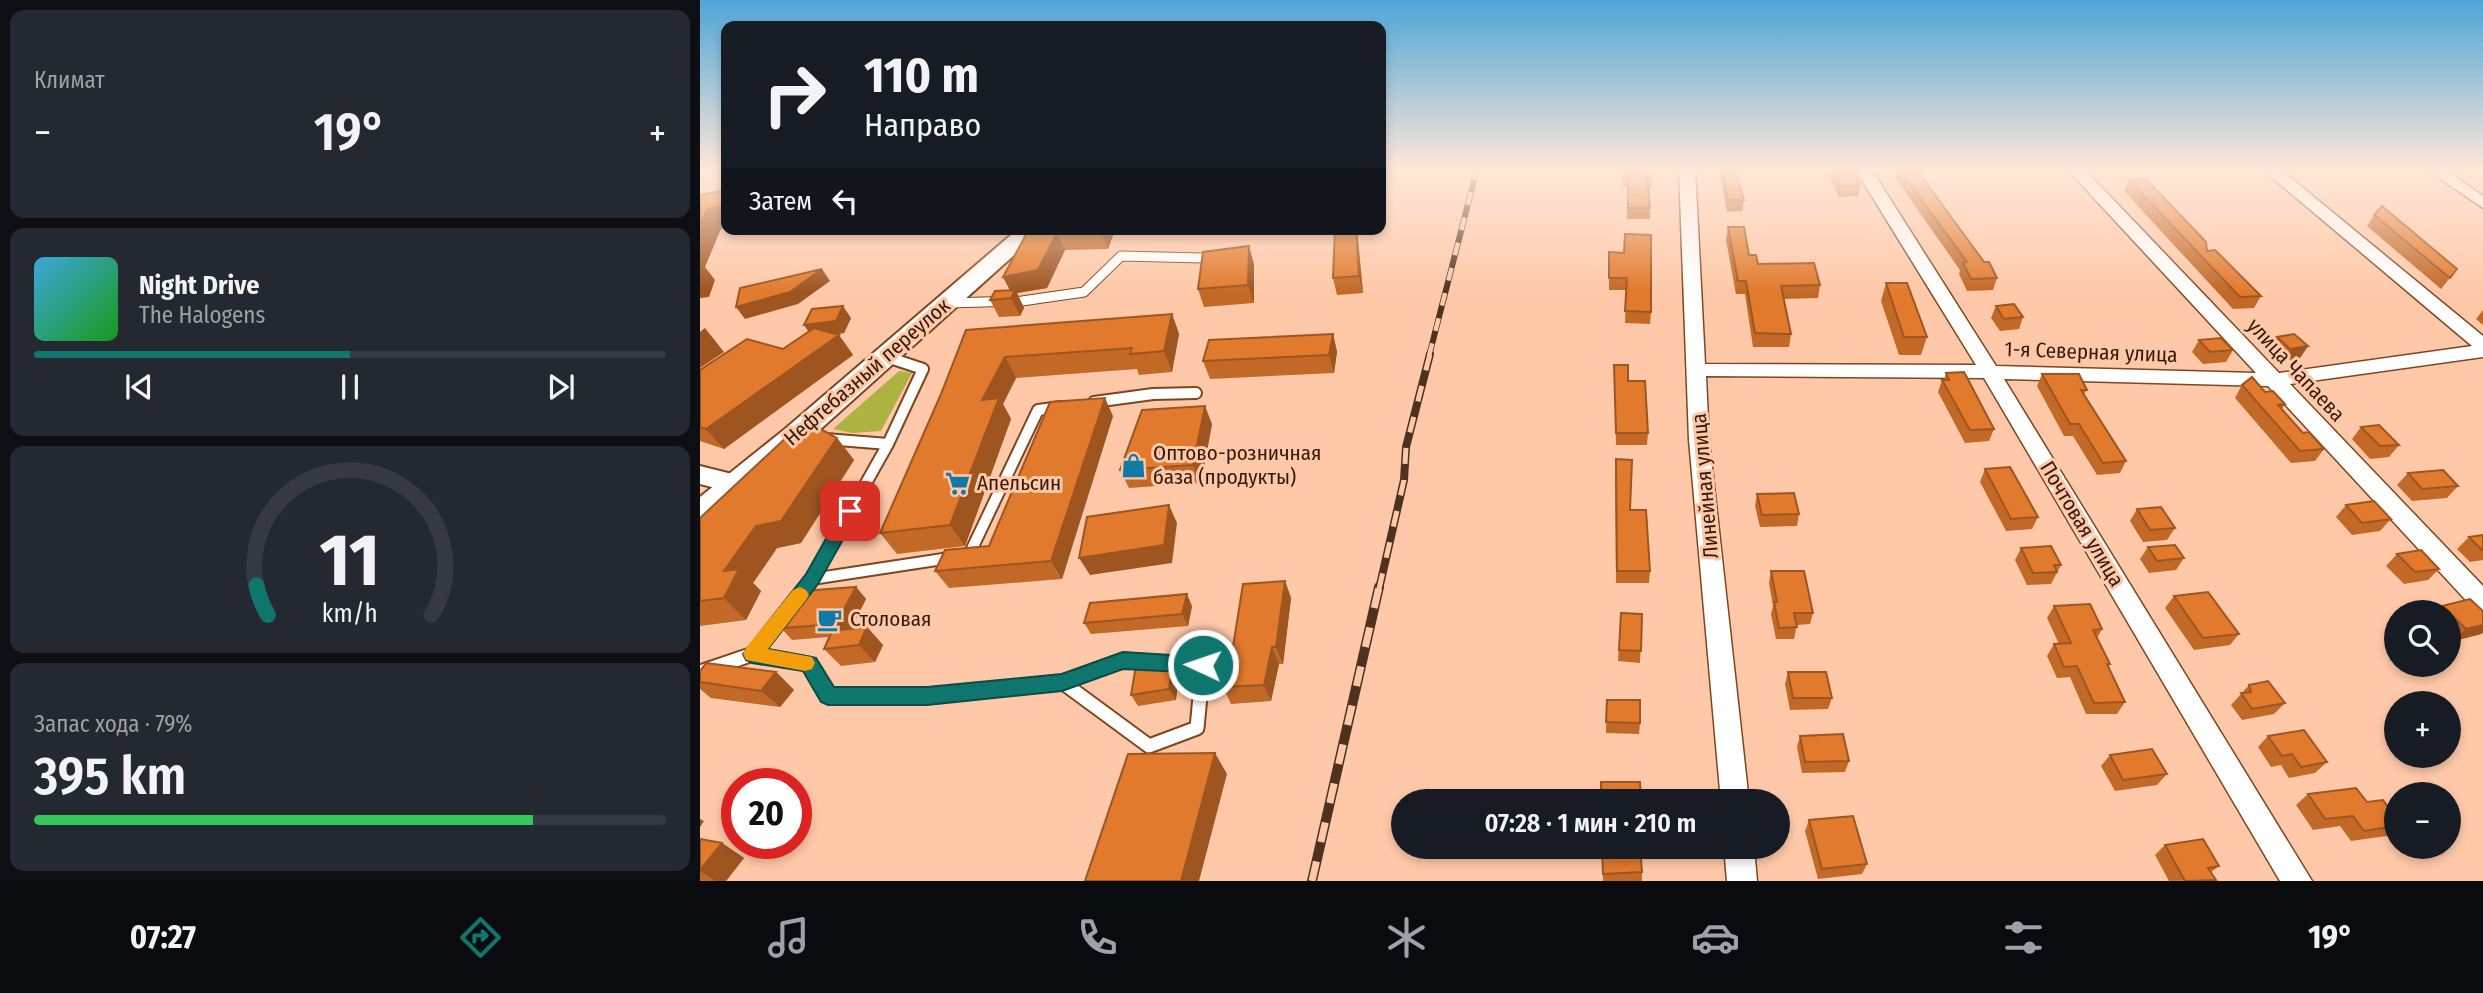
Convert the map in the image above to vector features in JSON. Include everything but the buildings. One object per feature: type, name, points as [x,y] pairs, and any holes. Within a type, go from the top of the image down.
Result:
[{"type":"main road","name":"Нефтебазный переулок","points":[[700,513],[794,436],[1025,235]]},
{"type":"street","name":"Линейная улица","points":[[1689,210],[1699,440],[1734,789]]},
{"type":"street","name":"Почтовая улица","points":[[1889,210],[1990,372],[2297,881]]},
{"type":"street","name":"улица Чапаева","points":[[2114,210],[2483,602]]},
{"type":"street","points":[[2319,210],[2483,348]]},
{"type":"street","name":"1-я Северная улица","points":[[1696,370],[1990,372],[2274,380],[2483,348]]},
{"type":"street","points":[[700,475],[735,484]]},
{"type":"street","points":[[1740,859],[1742,881]]},
{"type":"lane","points":[[946,303],[1022,300],[1084,292],[1121,257],[1202,258]]},
{"type":"lane","points":[[752,654],[812,579],[888,444],[923,369],[884,356]]},
{"type":"lane","points":[[812,579],[969,555],[1038,410],[1153,394],[1196,393]]},
{"type":"lane","points":[[794,436],[888,444]]},
{"type":"lane","points":[[700,672],[752,654],[809,664],[828,696],[927,696],[1062,682],[1123,660],[1203,665],[1196,729],[1149,747],[1062,682]]},
{"type":"green space","points":[[899,371],[912,373],[881,431],[852,433],[833,429]]},
{"type":"railway","points":[[1429,356],[1466,210]]},
{"type":"railway","points":[[1379,589],[1404,480],[1406,447],[1430,354]]},
{"type":"railway","points":[[1312,881],[1379,587]]},
{"type":"slow traffic","points":[[800,595],[752,654],[805,663]]},
{"type":"place","name":"Оптово-розничная база (продукты)","points":[[1133,465]]},
{"type":"place","name":"Апельсин","points":[[957,483]]},
{"type":"place","name":"Столовая","points":[[830,619]]},
{"type":"route","points":[[850,511],[812,579],[752,654],[809,664],[828,696],[927,696],[1062,682],[1123,660],[1203,665]]}]
